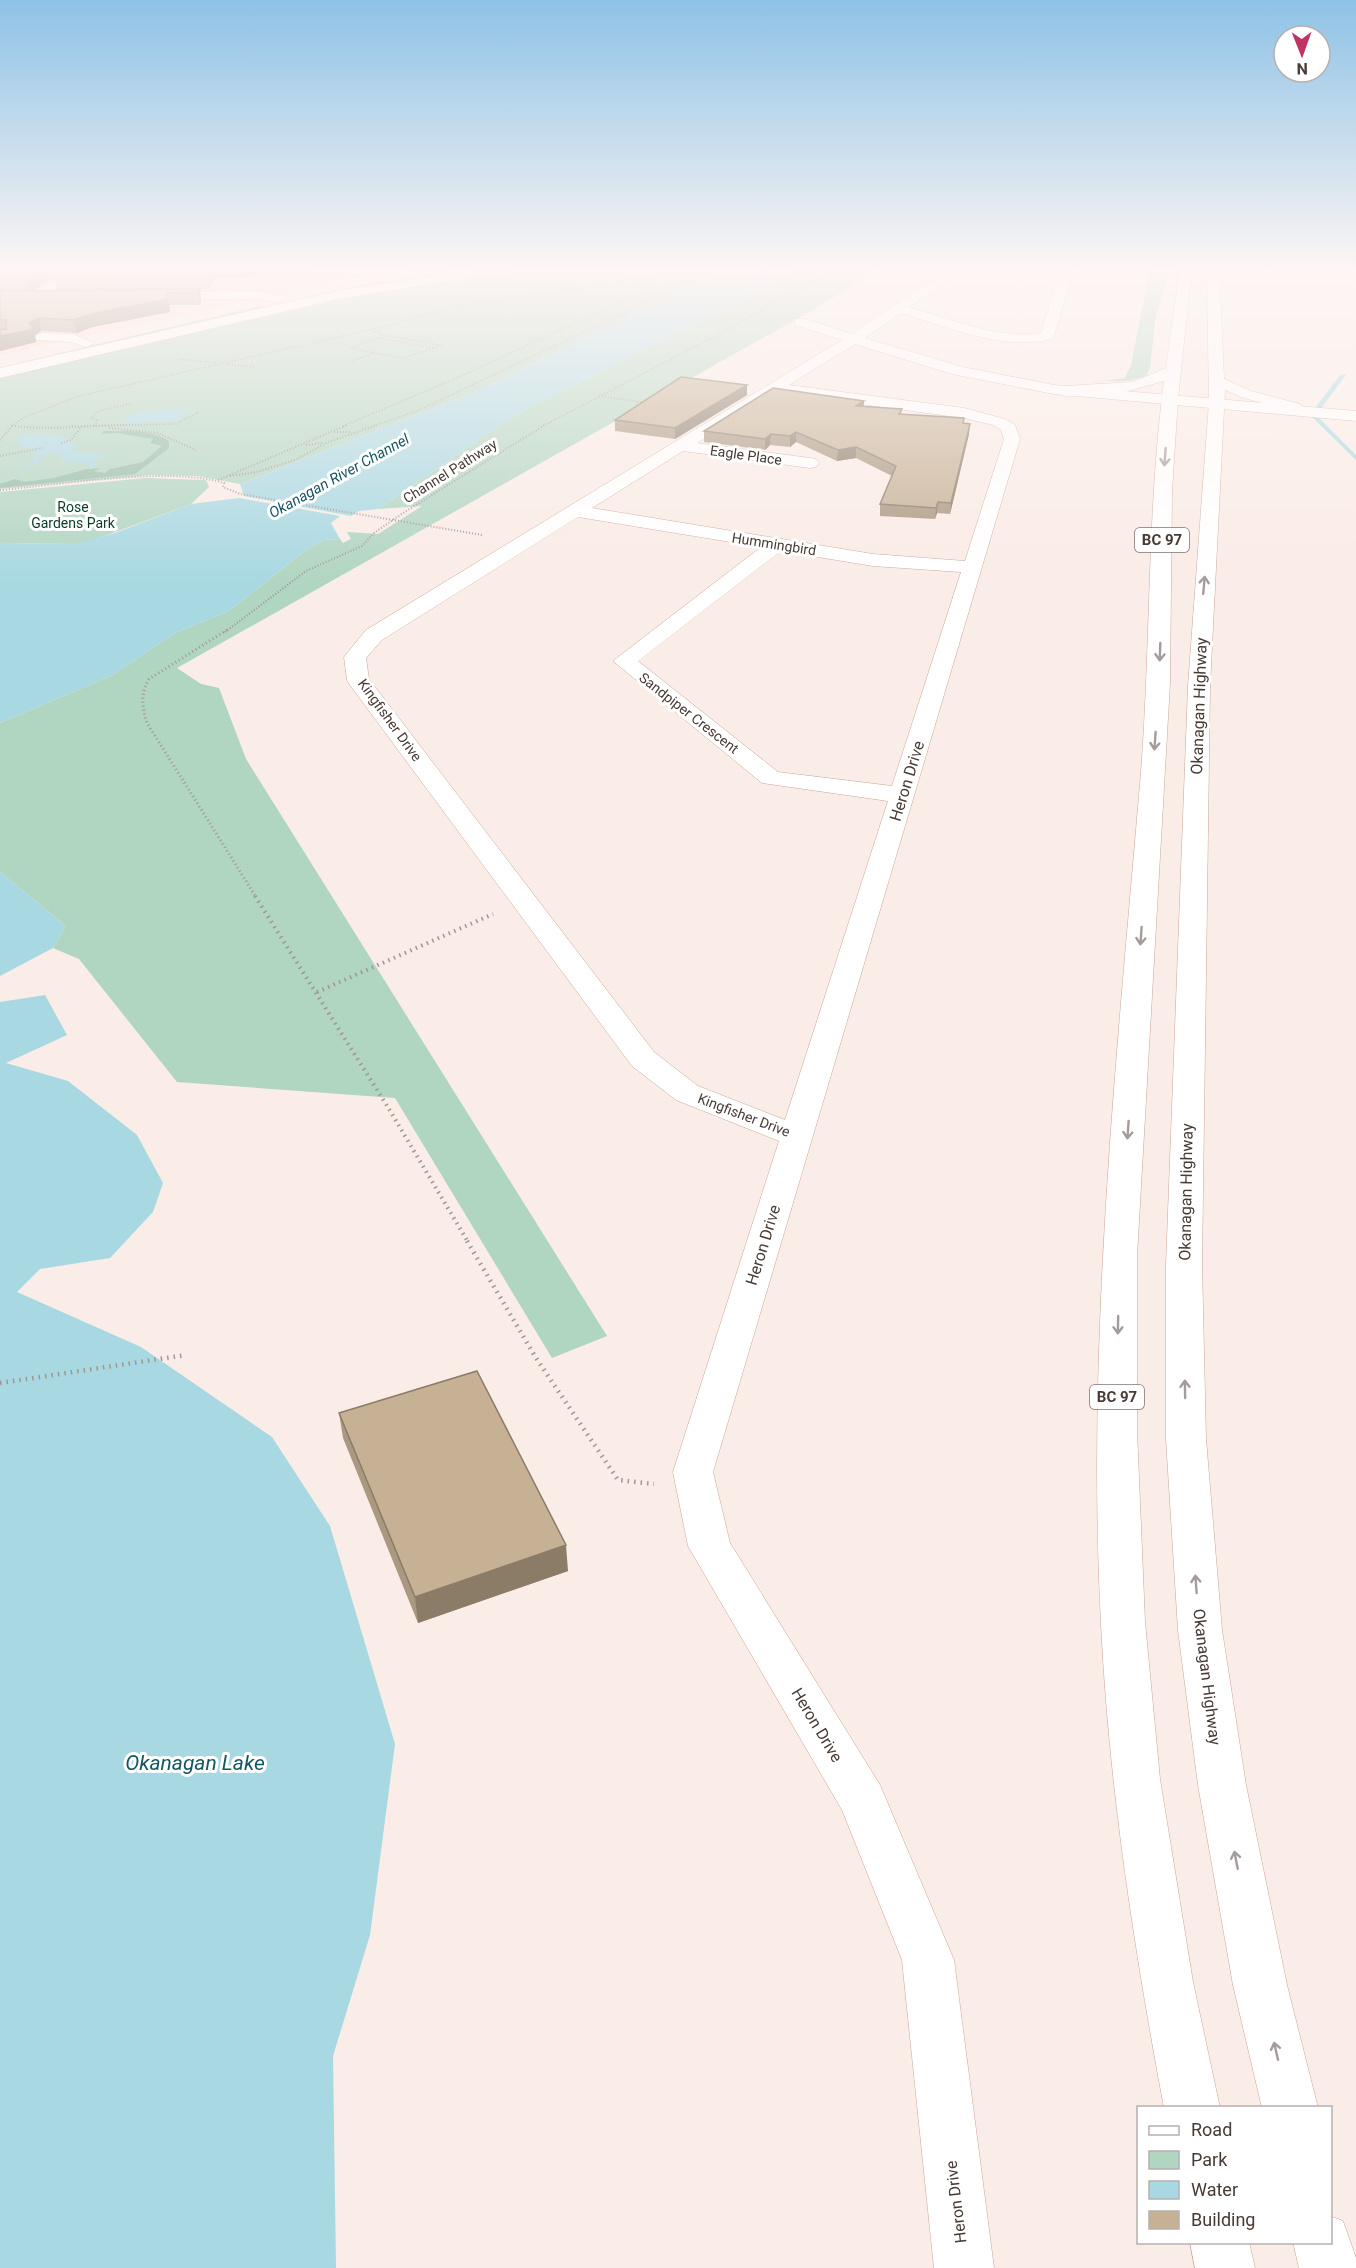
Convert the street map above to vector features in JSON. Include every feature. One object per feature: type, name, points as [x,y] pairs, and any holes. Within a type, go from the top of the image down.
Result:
[{"type":"main road","name":"Kingfisher Drive","points":[[796,1136],[687,1094],[644,1059],[358,680],[356,657],[374,635],[798,374]]},
{"type":"main road","points":[[974,374],[1136,405],[1152,413],[1168,426]]},
{"type":"main road","points":[[1065,391],[1139,387],[1167,374]]},
{"type":"main road","name":"BC 97","points":[[1173,374],[1163,491],[1159,683],[1119,1256],[1117,1430],[1122,1622],[1136,1779],[1167,1982],[1192,2106]]},
{"type":"main road","name":"Okanagan Highway","points":[[1217,374],[1216,423],[1199,686],[1184,1265],[1186,1439],[1200,1630],[1222,1785],[1260,1985],[1290,2106]]},
{"type":"main road","points":[[1217,381],[1246,394],[1294,407]]},
{"type":"main road","name":"Heron Drive","points":[[776,388],[964,413],[999,422],[1009,428],[1012,439],[693,1472],[709,1546],[863,1800],[928,1960],[964,2268]]},
{"type":"main road","points":[[1065,391],[1294,407],[1356,416]]},
{"type":"main road","points":[[1216,423],[1247,413],[1294,407]]},
{"type":"main road","name":"Eagle Place","points":[[682,446],[810,463]]},
{"type":"main road","name":"Hummingbird","points":[[576,511],[873,560],[973,567]]},
{"type":"main road","name":"Sandpiper Crescent","points":[[776,545],[624,661],[771,778],[903,795]]},
{"type":"main road","points":[[1219,2244],[1225,2268]]},
{"type":"main road","points":[[1323,2244],[1329,2268]]},
{"type":"path","points":[[0,440],[11,426],[54,403],[177,374]]},
{"type":"path","points":[[218,480],[466,374]]},
{"type":"path","points":[[227,476],[257,472],[295,460],[328,442],[442,399],[496,374]]},
{"type":"path","name":"Channel Pathway","points":[[393,520],[514,443],[642,374]]},
{"type":"path","points":[[599,396],[657,404]]},
{"type":"path","points":[[94,427],[97,420],[91,418],[99,411],[132,403]]},
{"type":"path","points":[[11,426],[39,430],[179,423],[195,416],[198,413],[196,411]]},
{"type":"path","points":[[61,443],[69,441],[72,434],[81,427]]},
{"type":"path","points":[[94,427],[157,433],[196,450]]},
{"type":"path","points":[[331,432],[354,432]]},
{"type":"path","points":[[299,446],[328,442]]},
{"type":"path","points":[[0,456],[42,448]]},
{"type":"path","points":[[0,490],[146,477],[218,480],[224,483],[223,487],[240,494],[526,542]]},
{"type":"path","points":[[393,520],[374,532],[362,546],[306,571],[219,636],[149,679],[144,686],[141,705],[147,723],[389,1109],[536,1358],[618,1480],[697,1488]]},
{"type":"path","points":[[317,992],[524,901]]},
{"type":"path","points":[[0,1383],[186,1355]]},
{"type":"green space","points":[[18,374],[512,374],[475,392],[240,484],[197,476],[150,475],[0,489],[0,378]]},
{"type":"green space","points":[[596,374],[699,374],[177,668],[201,684],[219,688],[246,759],[607,1336],[552,1358],[395,1098],[177,1082],[79,959],[53,948],[66,926],[0,872],[0,723],[113,675],[175,633],[229,611],[306,550],[324,540],[340,539],[343,543],[351,539],[347,532],[378,534],[422,506],[378,509],[515,415]]},
{"type":"green space","points":[[1127,374],[1147,374],[1129,381],[1104,381],[1125,378]]},
{"type":"green space","points":[[103,431],[137,431],[154,434],[169,441],[169,448],[135,474],[0,488],[0,484],[15,479],[25,482],[102,468],[94,471],[105,473],[110,469],[143,462],[162,446],[150,443],[153,439],[117,433],[101,434]]},
{"type":"green space","name":"Rose Gardens Park","points":[[145,478],[206,480],[209,487],[191,504],[91,541],[75,544],[0,543],[0,492]]},
{"type":"water","name":"Okanagan River Channel","points":[[512,374],[596,374],[515,415],[378,509],[359,511],[351,516],[244,496],[240,484],[475,392]]},
{"type":"water","points":[[188,408],[190,410],[177,421],[118,424],[139,412]]},
{"type":"water","points":[[36,434],[68,439],[76,446],[72,452],[116,455],[97,458],[96,468],[88,469],[90,464],[62,461],[60,458],[63,455],[50,453],[39,459],[38,464],[17,467],[29,463],[38,452],[18,444],[18,438]]},
{"type":"water","points":[[239,498],[340,516],[331,523],[340,539],[324,540],[306,550],[229,611],[175,633],[113,675],[0,723],[0,543],[75,544],[115,533],[191,504]]},
{"type":"water","points":[[0,872],[66,926],[53,948],[0,976]]},
{"type":"water","name":"Okanagan Lake","points":[[45,995],[67,1035],[6,1063],[68,1081],[137,1135],[163,1183],[153,1212],[110,1258],[40,1269],[17,1292],[141,1347],[272,1437],[330,1526],[395,1744],[370,1935],[333,2056],[336,2268],[0,2268],[0,1002]]},
{"type":"building","points":[[681,377],[747,385],[675,428],[615,420]]},
{"type":"building","points":[[773,388],[864,401],[856,406],[902,409],[899,414],[964,418],[963,423],[970,424],[951,503],[938,502],[936,508],[880,504],[896,466],[856,447],[838,450],[796,432],[790,436],[771,434],[765,439],[704,431]]},
{"type":"building","points":[[477,1371],[566,1545],[415,1597],[339,1413]]},
{"type":"waterway","points":[[1343,375],[1313,415],[1356,458]]}]
